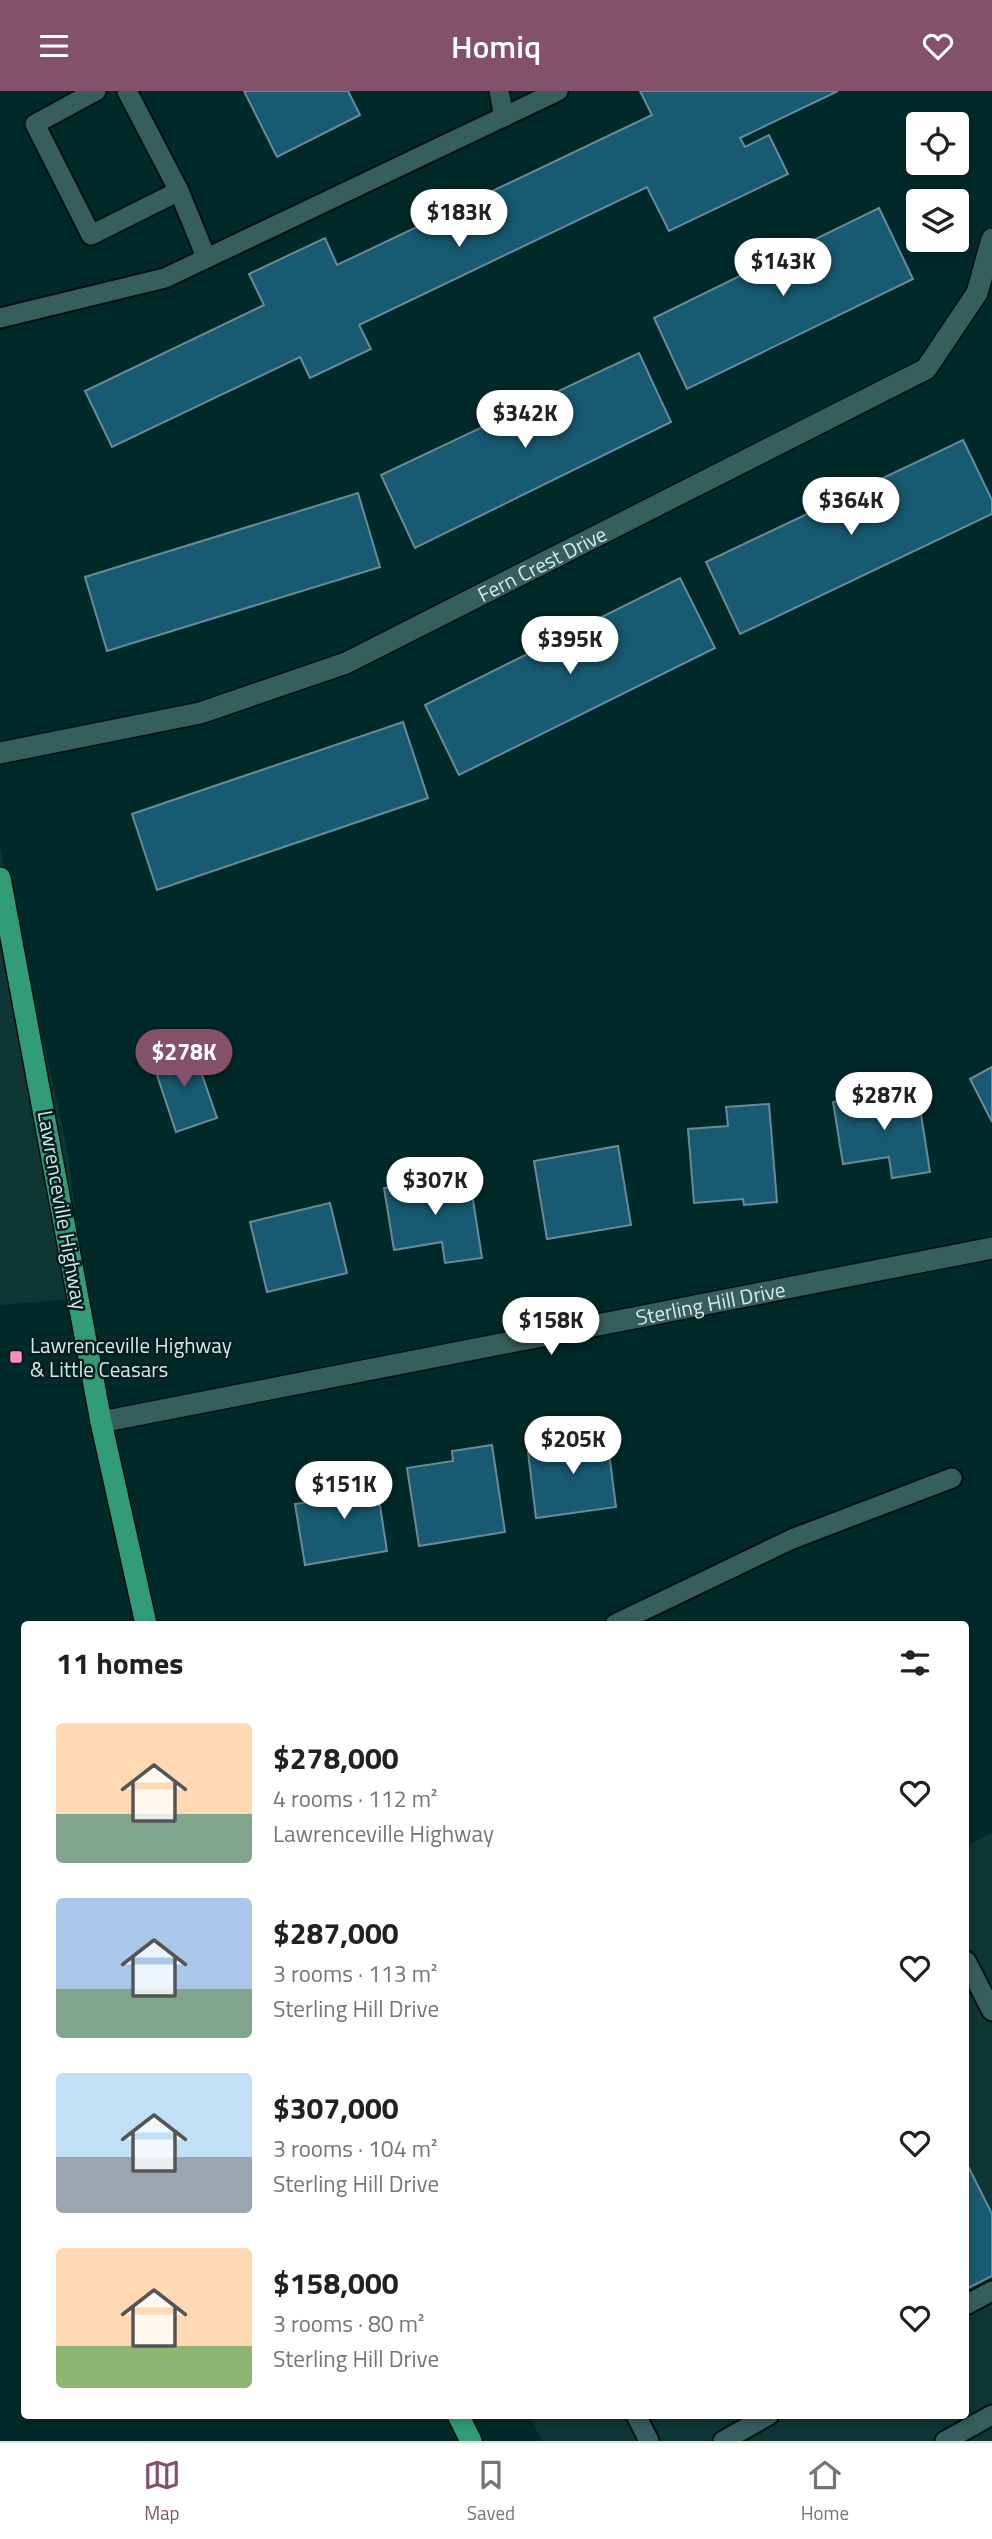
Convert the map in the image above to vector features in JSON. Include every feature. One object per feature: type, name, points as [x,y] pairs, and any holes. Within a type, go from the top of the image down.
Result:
[{"type":"main road","name":"Lawrenceville Highway","points":[[0,878],[3,908],[101,1422],[145,1621]]},
{"type":"main road","points":[[460,2419],[471,2441]]},
{"type":"street","name":"Fern Crest Drive","points":[[0,753],[200,713],[346,663],[926,369],[977,293],[992,239]]},
{"type":"street","name":"Sterling Hill Drive","points":[[101,1422],[992,1248]]},
{"type":"lane","points":[[96,91],[35,124],[91,235],[179,191]]},
{"type":"lane","points":[[127,91],[179,191],[206,257]]},
{"type":"lane","points":[[499,91],[504,117]]},
{"type":"lane","points":[[0,318],[165,278],[558,91]]},
{"type":"lane","points":[[621,1621],[792,1539],[952,1478]]},
{"type":"lane","points":[[969,1967],[992,2011]]},
{"type":"lane","points":[[969,2303],[992,2291]]},
{"type":"lane","points":[[945,2441],[992,2416]]},
{"type":"lane","points":[[638,2419],[649,2441]]},
{"type":"lane","points":[[723,2441],[762,2419]]},
{"type":"shaded area","points":[[0,846],[68,1152],[85,1298],[0,1305]]},
{"type":"shaded area","points":[[992,1833],[992,2441],[542,2441],[531,2419],[969,2419],[969,1844]]},
{"type":"building","points":[[244,91],[348,91],[360,115],[277,157]]},
{"type":"building","points":[[640,91],[838,91],[740,138],[745,147],[769,135],[788,174],[669,231],[647,187],[359,325],[371,349],[310,378],[300,357],[112,447],[85,391],[264,305],[249,274],[325,238],[337,265],[652,115]]},
{"type":"building","points":[[879,208],[913,279],[687,389],[654,318]]},
{"type":"building","points":[[639,353],[671,422],[415,548],[381,475]]},
{"type":"building","points":[[963,440],[992,500],[992,514],[740,634],[706,562]]},
{"type":"building","points":[[358,493],[380,567],[107,651],[85,577]]},
{"type":"building","points":[[680,578],[715,648],[459,775],[425,705]]},
{"type":"building","points":[[403,722],[428,798],[157,890],[132,814]]},
{"type":"building","points":[[192,1046],[217,1118],[176,1132],[152,1060]]},
{"type":"building","points":[[992,1067],[992,1122],[970,1079]]},
{"type":"building","points":[[917,1089],[930,1172],[892,1178],[889,1157],[843,1164],[833,1102]]},
{"type":"building","points":[[769,1104],[777,1202],[744,1205],[743,1199],[694,1203],[688,1129],[728,1126],[726,1107]]},
{"type":"building","points":[[618,1146],[631,1225],[547,1239],[534,1161]]},
{"type":"building","points":[[469,1174],[482,1258],[445,1263],[442,1242],[394,1250],[384,1188]]},
{"type":"building","points":[[330,1203],[347,1273],[267,1292],[250,1222]]},
{"type":"building","points":[[606,1430],[616,1507],[536,1518],[528,1452],[570,1446],[569,1434]]},
{"type":"building","points":[[492,1445],[505,1532],[419,1546],[407,1468],[453,1461],[452,1451]]},
{"type":"building","points":[[374,1467],[387,1551],[305,1565],[295,1504],[341,1497],[337,1473]]},
{"type":"building","points":[[969,2168],[992,2214],[992,2276],[969,2288]]},
{"type":"place","name":"Lawrenceville Highway & Little Ceasars","points":[[16,1357]]}]
